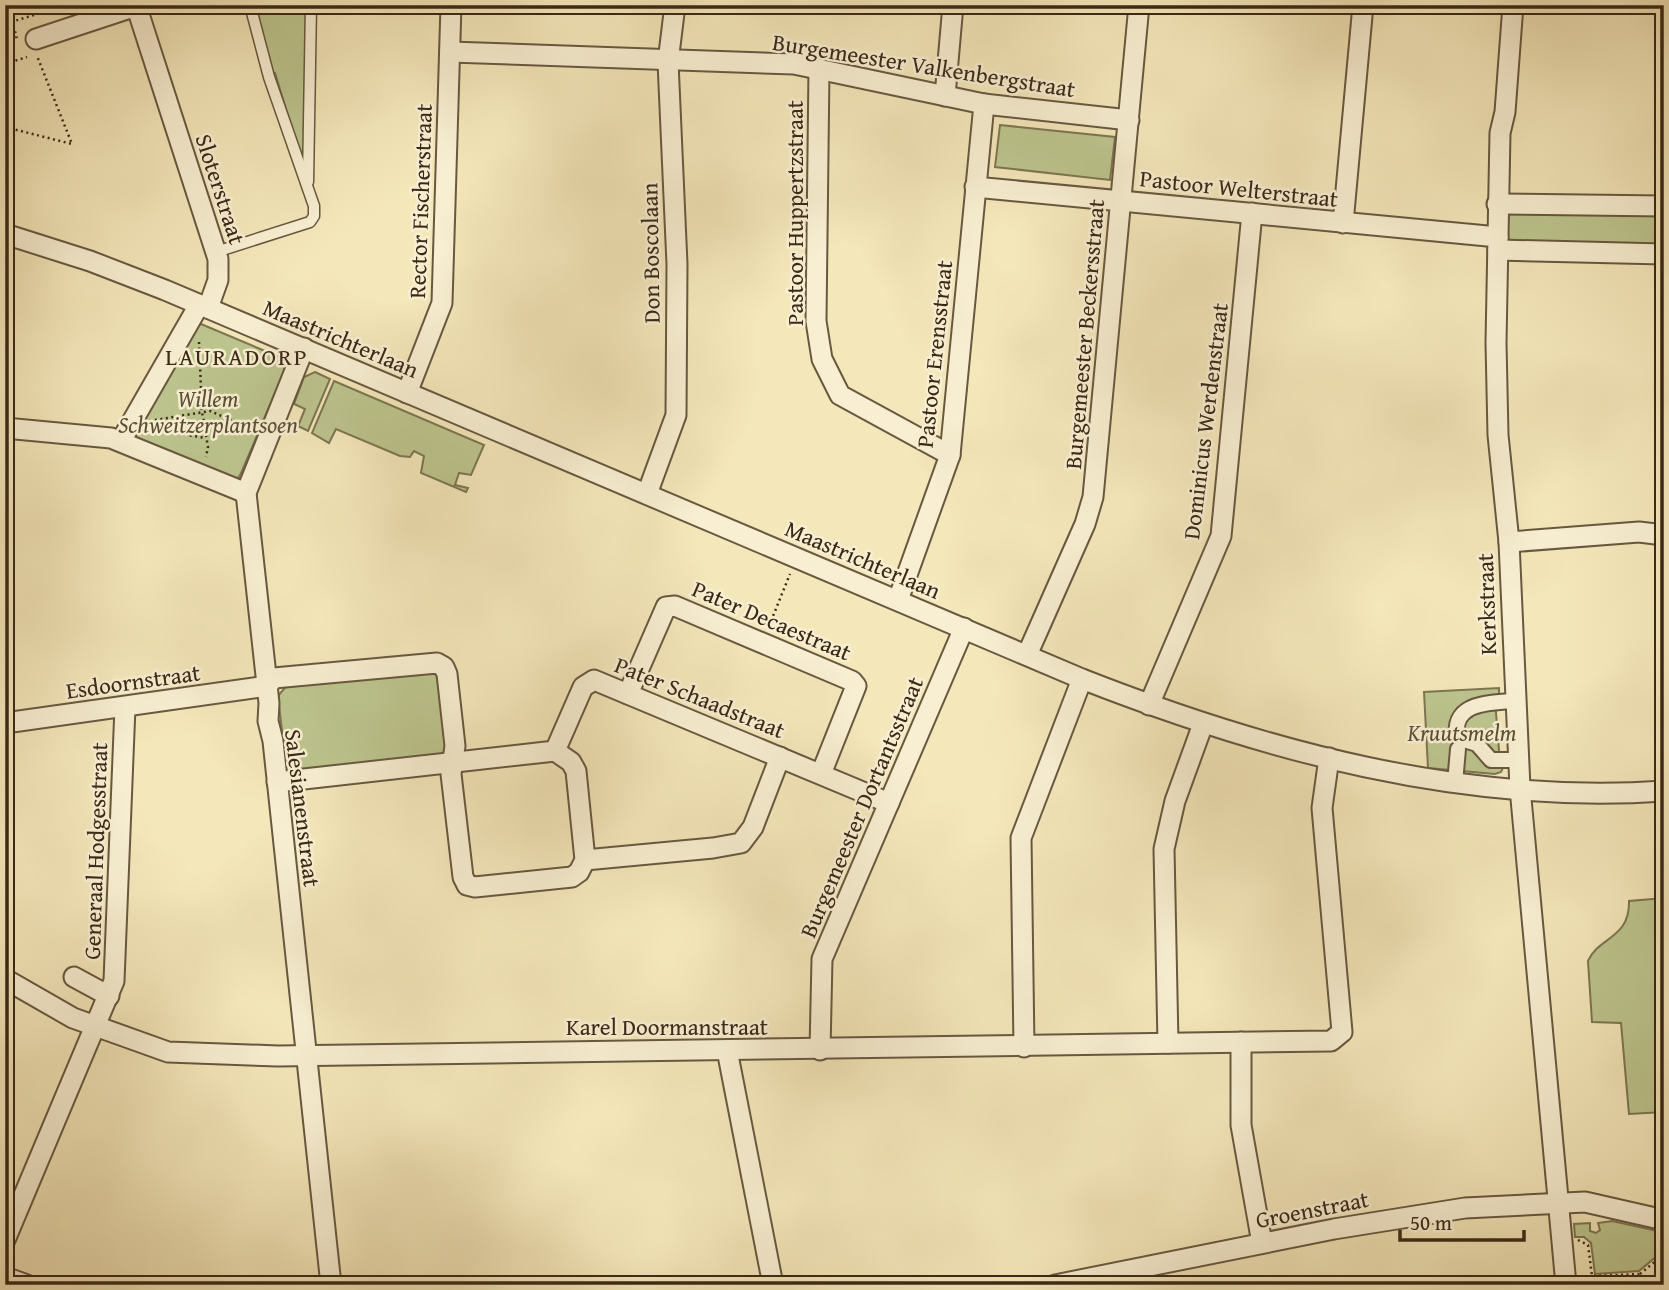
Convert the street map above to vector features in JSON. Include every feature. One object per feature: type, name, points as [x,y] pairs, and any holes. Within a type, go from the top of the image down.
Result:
[{"type":"street","name":"Rector Fischerstraat","points":[[407,393],[442,303],[452,5]]},
{"type":"street","name":"Don Boscolaan","points":[[647,494],[677,415],[677,264],[668,62],[675,5]]},
{"type":"street","points":[[945,96],[953,5]]},
{"type":"street","name":"Burgemeester Beckersstraat","points":[[1027,654],[1092,503],[1139,5]]},
{"type":"street","points":[[1343,223],[1363,5]]},
{"type":"street","name":"Kerkstraat","points":[[1513,5],[1505,111],[1500,133],[1496,381],[1508,542],[1520,788],[1566,1285]]},
{"type":"street","name":"Sloterstraat","points":[[36,39],[136,6],[216,252],[218,280],[203,307],[185,329],[121,441]]},
{"type":"street","name":"Burgemeester Valkenbergstraat","points":[[450,52],[587,55],[668,62],[794,64],[984,104],[1129,120]]},
{"type":"street","name":"Pastoor Huppertzstraat","points":[[819,69],[816,321],[822,359],[840,395],[950,455]]},
{"type":"street","name":"Pastoor Erensstraat","points":[[898,600],[950,455],[984,104]]},
{"type":"street","name":"Pastoor Welterstraat","points":[[975,187],[1252,213],[1498,243],[1664,254]]},
{"type":"street","points":[[1497,204],[1664,206]]},
{"type":"street","name":"Dominicus Werdenstraat","points":[[1149,705],[1221,536],[1252,213]]},
{"type":"street","name":"Maastrichterlaan","points":[[5,234],[90,261],[304,348],[1082,679],[1203,724],[1329,758],[1455,783],[1601,794],[1664,791]]},
{"type":"street","name":"Salesianenstraat","points":[[304,348],[246,493],[267,686],[268,720],[308,1053],[331,1285]]},
{"type":"street","points":[[5,428],[121,441],[246,493]]},
{"type":"street","points":[[1508,542],[1663,531]]},
{"type":"street","name":"Pater Decaestraat","points":[[628,694],[666,607],[675,606],[762,642],[852,681],[856,686],[821,774]]},
{"type":"street","name":"Burgemeester Dortantsstraat","points":[[820,1050],[822,959],[964,628]]},
{"type":"street","name":"Esdoornstraat","points":[[5,723],[267,686],[274,678],[440,664],[447,674],[455,746],[453,762]]},
{"type":"street","points":[[1024,1047],[1021,838],[1082,679]]},
{"type":"street","name":"Pater Schaadstraat","points":[[555,751],[585,683],[599,681],[889,803]]},
{"type":"street","points":[[1455,783],[1460,741],[1458,721],[1470,708],[1486,702],[1515,701]]},
{"type":"street","name":"Generaal Hodgesstraat","points":[[5,1240],[109,996],[116,963],[125,707]]},
{"type":"street","points":[[1168,1043],[1164,849],[1175,801],[1203,724]]},
{"type":"street","points":[[1460,741],[1477,744],[1491,760],[1518,760]]},
{"type":"street","points":[[277,782],[453,762],[555,751],[571,762],[576,771],[586,860],[579,872],[572,877],[475,887],[467,885],[463,877],[458,837],[451,774],[453,762]]},
{"type":"street","points":[[586,860],[729,847],[741,843],[753,827],[780,757]]},
{"type":"street","name":"Karel Doormanstraat","points":[[5,979],[51,1007],[96,1028],[168,1052],[278,1056],[308,1053],[820,1050],[1331,1041],[1342,1032],[1322,808],[1329,758]]},
{"type":"street","name":"Generaal Hodgesstraat","points":[[74,977],[109,996]]},
{"type":"street","points":[[1241,1042],[1241,1125],[1262,1243]]},
{"type":"street","points":[[727,1050],[773,1285]]},
{"type":"street","name":"Groenstraat","points":[[1055,1285],[1262,1243],[1452,1210],[1585,1202],[1664,1220]]},
{"type":"street","points":[[5,1277],[27,1285]]},
{"type":"lane","points":[[216,252],[310,222],[314,216],[314,206],[269,77],[250,5]]},
{"type":"lane","points":[[308,190],[311,5]]},
{"type":"path","points":[[7,5],[16,37],[24,46],[27,57]]},
{"type":"path","points":[[11,22],[67,5]]},
{"type":"path","points":[[5,41],[16,37]]},
{"type":"path","points":[[5,64],[38,56],[72,144],[5,127]]},
{"type":"path","points":[[185,329],[199,339],[202,412],[207,438],[207,454],[199,474]]},
{"type":"path","points":[[135,413],[155,421],[215,412],[269,436]]},
{"type":"path","points":[[178,418],[187,435],[207,438]]},
{"type":"path","points":[[762,642],[797,558]]},
{"type":"path","points":[[1562,1241],[1582,1239],[1588,1245],[1592,1276],[1640,1274],[1664,1254]]},
{"type":"path","points":[[1640,1274],[1653,1285]]},
{"type":"green space","points":[[254,5],[307,5],[305,171],[275,73],[272,74]]},
{"type":"green space","points":[[1000,125],[1115,137],[1110,180],[995,167]]},
{"type":"green space","points":[[1664,211],[1664,247],[1505,242],[1504,213]]},
{"type":"green space","name":"Willem Schweitzerplantsoen","points":[[201,324],[284,359],[284,372],[242,471],[239,477],[233,480],[137,441],[134,435],[194,329]]},
{"type":"green space","points":[[315,372],[330,379],[308,431],[298,426],[305,409],[294,404],[304,377]]},
{"type":"green space","points":[[334,381],[484,445],[471,475],[459,473],[455,485],[468,488],[466,492],[421,473],[424,456],[414,451],[410,457],[400,456],[336,429],[329,443],[312,433]]},
{"type":"green space","points":[[429,671],[439,677],[447,751],[443,756],[296,770],[286,766],[278,696],[287,685]]},
{"type":"green space","name":"Kruutsmelm","points":[[1499,688],[1499,699],[1495,700],[1500,763],[1504,766],[1501,772],[1495,774],[1428,768],[1424,692]]},
{"type":"green space","points":[[1664,898],[1664,1112],[1629,1114],[1621,1023],[1592,1022],[1588,961],[1624,923],[1629,901]]},
{"type":"green space","points":[[1612,1221],[1662,1232],[1664,1250],[1639,1271],[1595,1274],[1591,1243],[1584,1237],[1575,1237],[1574,1224],[1590,1223],[1590,1231],[1596,1233],[1600,1230],[1598,1223]]},
{"type":"district","name":"LAURADORP","points":[[237,356]]}]
